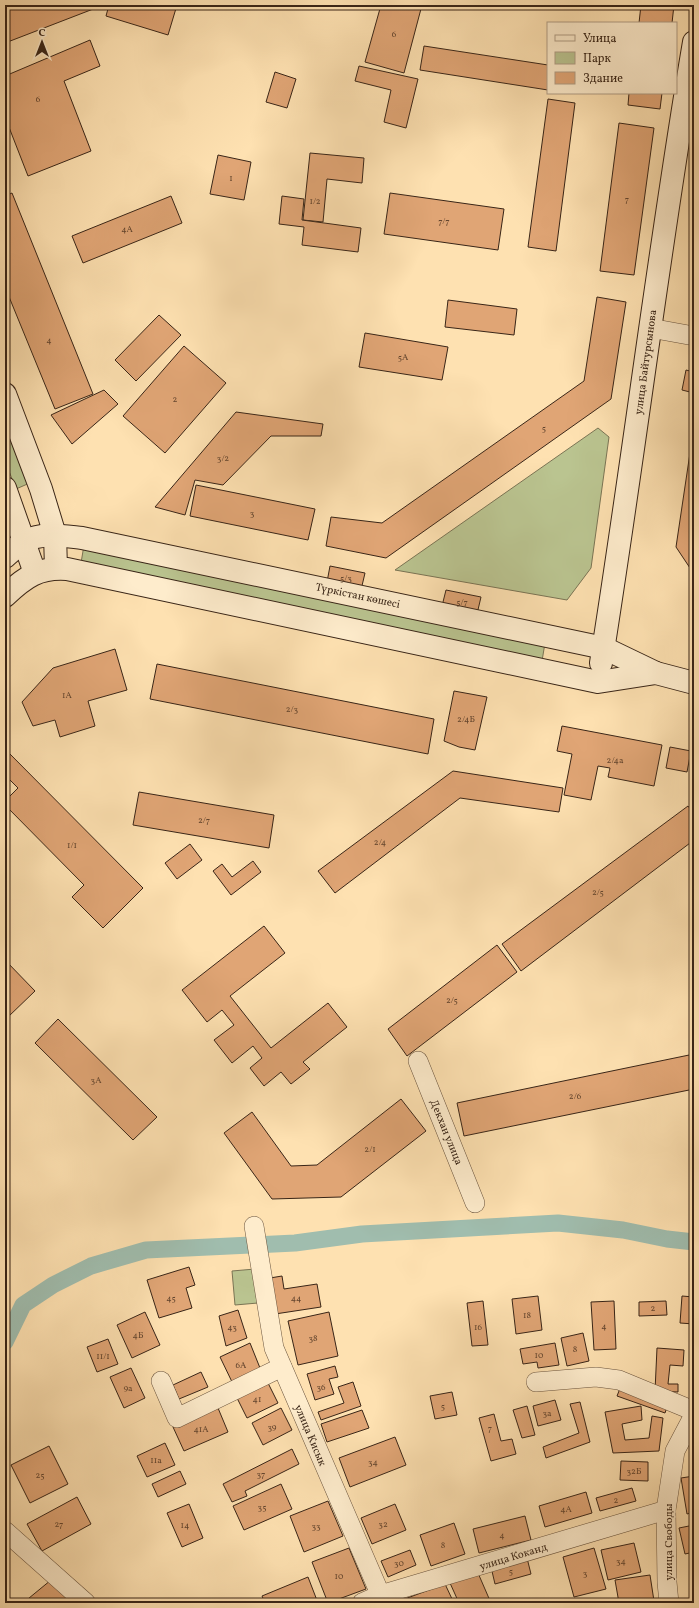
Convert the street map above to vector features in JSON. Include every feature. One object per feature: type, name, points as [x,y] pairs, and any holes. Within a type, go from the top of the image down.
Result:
[{"type":"main road","name":"улица Байтурсынова","points":[[598,682],[680,123],[694,42]]},
{"type":"main road","points":[[5,394],[41,489],[55,535],[45,570]]},
{"type":"main road","points":[[5,488],[25,541],[45,570]]},
{"type":"main road","name":"Түркістан көшесі","points":[[25,541],[40,536],[55,535],[82,538],[604,648],[656,673],[694,683]]},
{"type":"main road","points":[[5,557],[25,541]]},
{"type":"main road","name":"Түркістан көшесі","points":[[45,570],[77,571],[598,682],[656,673]]},
{"type":"main road","points":[[5,596],[20,581],[45,570]]},
{"type":"street","points":[[650,328],[694,336]]},
{"type":"street","name":"Декхан улица","points":[[418,1061],[475,1203]]},
{"type":"street","name":"улица Кисык","points":[[254,1227],[274,1348],[382,1599]]},
{"type":"street","points":[[161,1381],[177,1418],[282,1367]]},
{"type":"street","points":[[536,1382],[596,1377],[619,1380],[693,1414]]},
{"type":"street","name":"улица Свободы","points":[[669,1603],[667,1582],[666,1510],[675,1451],[693,1414]]},
{"type":"street","name":"улица Коканд","points":[[362,1603],[382,1599],[666,1510]]},
{"type":"street","points":[[5,1531],[86,1603]]},
{"type":"green space","points":[[5,413],[32,482],[16,489],[5,461]]},
{"type":"green space","points":[[598,428],[609,437],[591,568],[567,600],[395,570]]},
{"type":"green space","points":[[84,545],[546,637],[541,667],[80,569]]},
{"type":"green space","points":[[255,1269],[258,1303],[235,1305],[232,1271]]},
{"type":"building","points":[[12,5],[101,6],[5,43],[5,8]]},
{"type":"building","points":[[109,5],[177,5],[168,35],[106,16]]},
{"type":"building","points":[[381,5],[422,5],[404,73],[365,62]]},
{"type":"building","points":[[641,5],[674,5],[672,22],[639,22]]},
{"type":"building","points":[[90,40],[100,66],[64,81],[91,151],[28,176],[5,117],[5,76]]},
{"type":"building","points":[[424,46],[547,65],[547,90],[420,70]]},
{"type":"building","points":[[359,66],[418,79],[406,128],[384,122],[391,90],[355,81]]},
{"type":"building","points":[[275,72],[296,79],[287,108],[266,102]]},
{"type":"building","points":[[629,94],[662,94],[660,109],[628,105]]},
{"type":"building","points":[[548,99],[575,103],[556,251],[528,247]]},
{"type":"building","points":[[619,123],[654,128],[634,275],[600,271]]},
{"type":"building","points":[[310,153],[364,158],[362,183],[327,179],[323,222],[303,220]]},
{"type":"building","points":[[218,155],[251,162],[244,200],[210,194]]},
{"type":"building","points":[[12,193],[93,394],[55,409],[5,287],[5,196]]},
{"type":"building","points":[[390,193],[504,209],[498,250],[384,234]]},
{"type":"building","points":[[171,196],[182,223],[83,263],[72,236]]},
{"type":"building","points":[[282,196],[304,199],[302,220],[361,228],[358,252],[302,245],[304,227],[279,224]]},
{"type":"building","points":[[597,297],[626,302],[611,399],[386,558],[326,546],[331,517],[382,523],[584,381]]},
{"type":"building","points":[[448,300],[517,309],[514,335],[445,327]]},
{"type":"building","points":[[159,315],[181,335],[136,381],[115,360]]},
{"type":"building","points":[[365,333],[448,347],[442,380],[359,367]]},
{"type":"building","points":[[184,346],[226,383],[165,453],[123,416]]},
{"type":"building","points":[[686,370],[694,372],[694,393],[682,390]]},
{"type":"building","points":[[104,390],[118,404],[72,444],[51,415]]},
{"type":"building","points":[[236,412],[323,424],[321,436],[271,436],[223,485],[195,480],[185,515],[155,507]]},
{"type":"building","points":[[694,426],[694,574],[676,547]]},
{"type":"building","points":[[196,485],[315,509],[308,540],[190,516]]},
{"type":"building","points":[[330,566],[365,573],[361,590],[327,582]]},
{"type":"building","points":[[446,590],[481,597],[477,614],[442,606]]},
{"type":"building","points":[[115,649],[127,690],[88,701],[95,726],[60,737],[55,720],[33,726],[22,702],[53,668]]},
{"type":"building","points":[[157,664],[434,719],[428,754],[150,699]]},
{"type":"building","points":[[454,691],[487,697],[475,750],[459,747],[444,741]]},
{"type":"building","points":[[562,726],[662,745],[654,786],[608,777],[610,768],[598,766],[591,800],[564,795],[572,754],[557,751]]},
{"type":"building","points":[[670,747],[691,751],[687,772],[666,768]]},
{"type":"building","points":[[5,749],[143,888],[103,928],[72,897],[84,885],[5,805],[5,801],[18,788],[9,779],[5,782]]},
{"type":"building","points":[[453,771],[563,788],[559,812],[460,798],[335,893],[318,871]]},
{"type":"building","points":[[139,792],[274,815],[269,848],[133,825]]},
{"type":"building","points":[[688,806],[694,814],[694,840],[521,971],[502,944]]},
{"type":"building","points":[[190,844],[202,860],[177,879],[165,863]]},
{"type":"building","points":[[253,861],[261,872],[231,895],[213,871],[222,864],[232,877]]},
{"type":"building","points":[[264,926],[285,953],[230,996],[271,1048],[328,1003],[347,1027],[303,1062],[310,1069],[291,1084],[281,1072],[264,1086],[250,1068],[262,1058],[253,1046],[232,1063],[214,1040],[234,1025],[222,1010],[207,1022],[182,990]]},
{"type":"building","points":[[497,945],[517,972],[407,1056],[388,1029]]},
{"type":"building","points":[[5,960],[35,991],[8,1017],[5,1014]]},
{"type":"building","points":[[58,1019],[157,1117],[133,1140],[35,1043]]},
{"type":"building","points":[[694,1054],[694,1089],[464,1136],[457,1103]]},
{"type":"building","points":[[401,1099],[426,1131],[341,1197],[272,1199],[224,1133],[252,1112],[291,1166],[317,1165]]},
{"type":"building","points":[[189,1267],[195,1285],[186,1288],[192,1308],[159,1318],[147,1280]]},
{"type":"building","points":[[282,1276],[284,1289],[317,1284],[321,1307],[275,1314],[270,1278]]},
{"type":"building","points":[[538,1296],[542,1330],[516,1334],[512,1299]]},
{"type":"building","points":[[682,1296],[694,1297],[694,1324],[680,1323]]},
{"type":"building","points":[[483,1301],[488,1345],[472,1346],[467,1303]]},
{"type":"building","points":[[614,1301],[616,1349],[594,1350],[591,1302]]},
{"type":"building","points":[[666,1301],[667,1315],[639,1316],[639,1302]]},
{"type":"building","points":[[238,1310],[247,1338],[226,1346],[219,1316]]},
{"type":"building","points":[[145,1312],[160,1345],[132,1358],[117,1325]]},
{"type":"building","points":[[329,1312],[338,1356],[298,1365],[288,1321]]},
{"type":"building","points":[[583,1333],[589,1361],[567,1366],[561,1338]]},
{"type":"building","points":[[108,1339],[118,1364],[97,1372],[87,1347]]},
{"type":"building","points":[[250,1343],[262,1373],[234,1386],[220,1357]]},
{"type":"building","points":[[555,1343],[559,1365],[538,1368],[537,1362],[523,1364],[520,1349]]},
{"type":"building","points":[[657,1348],[684,1350],[683,1366],[670,1365],[668,1384],[678,1384],[678,1392],[655,1391]]},
{"type":"building","points":[[335,1366],[338,1377],[329,1379],[334,1394],[315,1400],[307,1374]]},
{"type":"building","points":[[131,1368],[145,1398],[124,1408],[110,1377]]},
{"type":"building","points":[[201,1372],[208,1387],[179,1399],[173,1385]]},
{"type":"building","points":[[267,1381],[278,1403],[247,1418],[236,1396]]},
{"type":"building","points":[[353,1382],[361,1406],[321,1420],[318,1412],[344,1403],[338,1387]]},
{"type":"building","points":[[621,1386],[668,1404],[665,1413],[617,1396]]},
{"type":"building","points":[[452,1392],[457,1415],[435,1419],[430,1396]]},
{"type":"building","points":[[555,1400],[561,1420],[538,1426],[533,1406]]},
{"type":"building","points":[[580,1402],[590,1442],[546,1458],[543,1447],[579,1433],[570,1404]]},
{"type":"building","points":[[527,1406],[535,1435],[522,1438],[513,1410]]},
{"type":"building","points":[[641,1406],[642,1420],[622,1424],[625,1440],[649,1438],[652,1416],[663,1418],[659,1451],[613,1453],[605,1412]]},
{"type":"building","points":[[218,1408],[228,1432],[184,1451],[173,1427]]},
{"type":"building","points":[[281,1408],[292,1430],[263,1445],[252,1423]]},
{"type":"building","points":[[362,1410],[369,1428],[327,1442],[321,1424]]},
{"type":"building","points":[[494,1414],[501,1441],[512,1439],[516,1454],[491,1461],[479,1418]]},
{"type":"building","points":[[395,1437],[406,1465],[350,1487],[339,1458]]},
{"type":"building","points":[[165,1443],[175,1465],[147,1477],[137,1456]]},
{"type":"building","points":[[49,1446],[68,1484],[30,1503],[11,1465]]},
{"type":"building","points":[[292,1449],[299,1464],[245,1491],[247,1496],[232,1502],[223,1484]]},
{"type":"building","points":[[621,1461],[648,1462],[648,1481],[620,1480]]},
{"type":"building","points":[[180,1471],[186,1484],[158,1497],[152,1484]]},
{"type":"building","points":[[694,1476],[694,1512],[687,1514],[681,1478]]},
{"type":"building","points":[[281,1484],[292,1509],[244,1530],[233,1506]]},
{"type":"building","points":[[632,1488],[636,1501],[600,1511],[596,1498]]},
{"type":"building","points":[[586,1492],[592,1513],[545,1527],[539,1506]]},
{"type":"building","points":[[77,1497],[91,1524],[42,1551],[27,1524]]},
{"type":"building","points":[[328,1501],[343,1536],[304,1552],[290,1516]]},
{"type":"building","points":[[189,1504],[203,1538],[182,1547],[167,1513]]},
{"type":"building","points":[[395,1504],[406,1530],[372,1544],[361,1518]]},
{"type":"building","points":[[525,1516],[531,1540],[479,1553],[473,1529]]},
{"type":"building","points":[[454,1523],[465,1554],[431,1566],[420,1535]]},
{"type":"building","points":[[694,1525],[694,1552],[685,1554],[679,1528]]},
{"type":"building","points":[[634,1543],[641,1572],[608,1580],[601,1550]]},
{"type":"building","points":[[349,1548],[366,1589],[328,1603],[312,1562]]},
{"type":"building","points":[[594,1548],[606,1589],[574,1597],[563,1557]]},
{"type":"building","points":[[410,1550],[416,1565],[388,1577],[381,1561]]},
{"type":"building","points":[[527,1558],[531,1574],[495,1584],[491,1567]]},
{"type":"building","points":[[478,1573],[491,1603],[459,1603],[450,1583]]},
{"type":"building","points":[[650,1575],[654,1601],[619,1603],[615,1580]]},
{"type":"building","points":[[308,1577],[318,1603],[265,1603],[262,1596]]},
{"type":"building","points":[[51,1580],[70,1603],[23,1603]]},
{"type":"building","points":[[445,1584],[453,1601],[448,1603],[403,1603],[402,1600]]},
{"type":"waterway","points":[[5,1342],[23,1305],[53,1285],[91,1266],[146,1250],[295,1243],[362,1234],[558,1223],[623,1230],[667,1239],[694,1242]]}]
